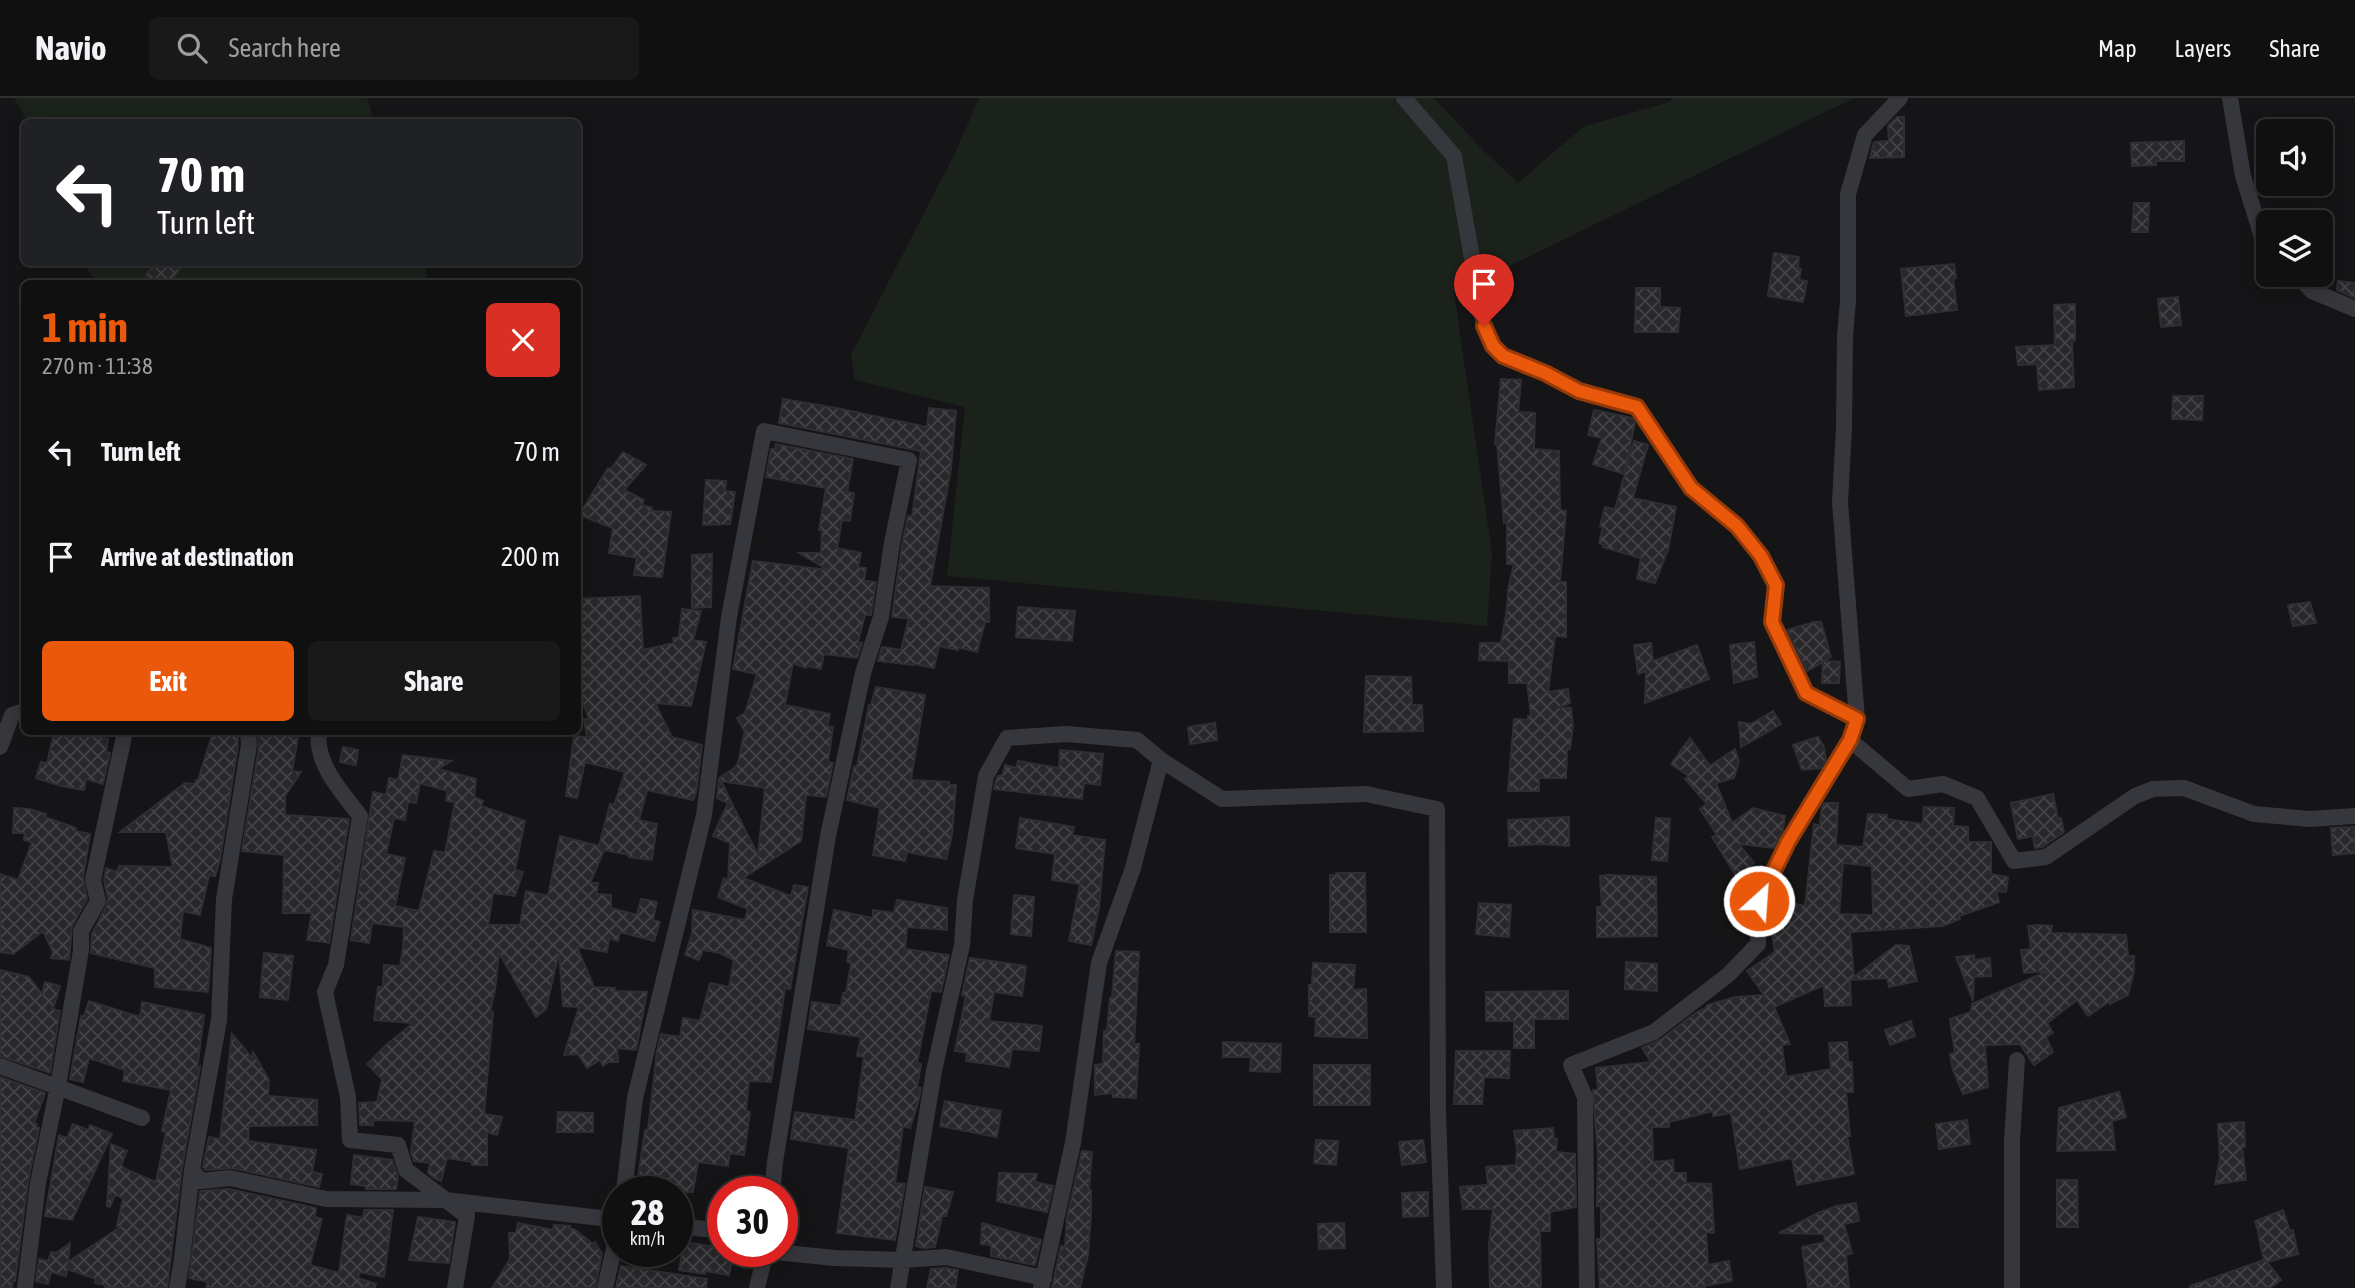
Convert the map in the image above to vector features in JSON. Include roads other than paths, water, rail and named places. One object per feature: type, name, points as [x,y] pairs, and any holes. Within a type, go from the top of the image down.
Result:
[{"type":"street","points":[[1404,98],[1454,156],[1484,326],[1493,346],[1503,356],[1545,373],[1579,391],[1637,407],[1691,488],[1737,526],[1761,556],[1776,585],[1772,622],[1806,693],[1857,719]]},
{"type":"street","points":[[1587,1288],[1584,1097],[1571,1065],[1654,1032],[1728,975],[1758,944],[1759,901],[1788,842],[1850,740],[1857,719],[1840,502],[1848,300],[1848,194],[1865,135],[1900,98]]},
{"type":"street","points":[[2230,98],[2243,176],[2256,218]]},
{"type":"street","points":[[2308,287],[2355,309]]},
{"type":"street","points":[[626,1176],[635,1098],[704,815],[729,617],[764,431],[909,460],[892,543],[881,617],[863,673],[828,836],[775,1176]]},
{"type":"street","points":[[0,747],[12,715],[21,712]]},
{"type":"street","points":[[898,1288],[934,1070],[962,945],[965,900],[986,776],[1007,738],[1066,734],[1137,740],[1161,760],[1222,799],[1366,794],[1437,809],[1438,1114],[1444,1288]]},
{"type":"street","points":[[25,1288],[38,1183],[58,1086],[81,931],[97,901],[93,880],[124,735]]},
{"type":"street","points":[[177,1288],[191,1170],[219,1020],[223,899],[249,745],[248,735]]},
{"type":"street","points":[[319,735],[318,742],[327,772],[360,816],[337,965],[325,992],[348,1097],[350,1140],[398,1145],[406,1170],[467,1216],[455,1288]]},
{"type":"street","points":[[1850,740],[1908,789],[1943,784],[1977,798],[2014,861],[2046,857],[2135,796],[2153,789],[2184,788],[2254,814],[2309,819],[2355,816]]},
{"type":"street","points":[[798,1254],[835,1258],[946,1257],[1042,1283],[1073,1143],[1100,963],[1133,868],[1161,760]]},
{"type":"street","points":[[2012,1288],[2012,1141],[2017,1060]]},
{"type":"street","points":[[0,1066],[142,1118]]},
{"type":"street","points":[[191,1170],[201,1181],[230,1178],[326,1199],[445,1200],[602,1218]]},
{"type":"street","points":[[605,1288],[610,1267]]},
{"type":"street","points":[[757,1288],[762,1267]]}]
